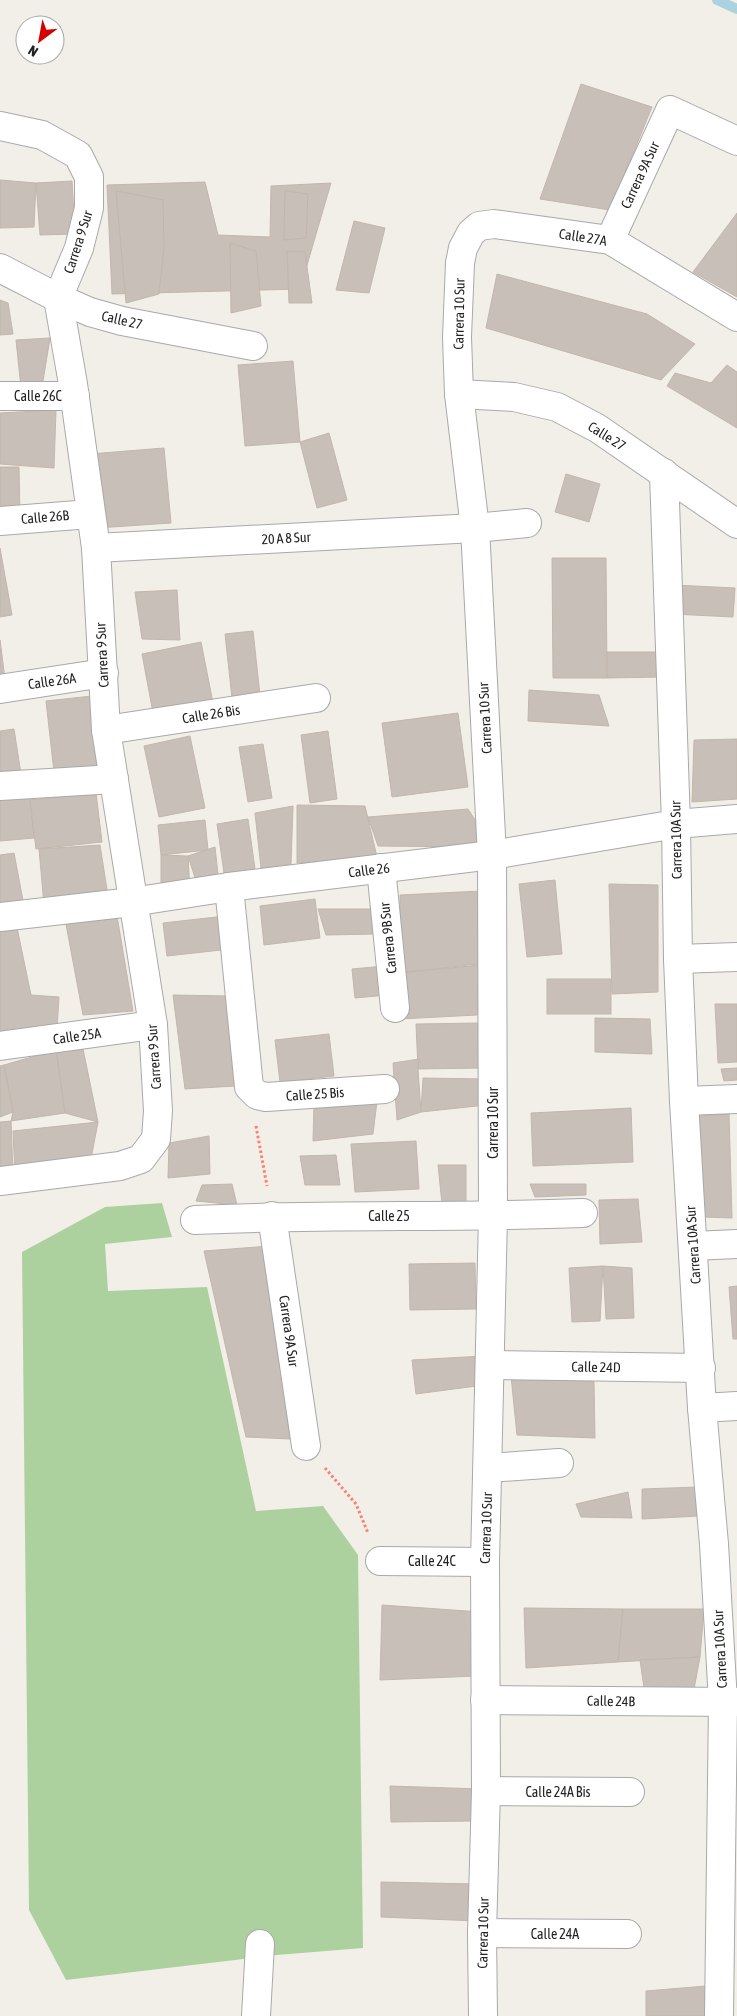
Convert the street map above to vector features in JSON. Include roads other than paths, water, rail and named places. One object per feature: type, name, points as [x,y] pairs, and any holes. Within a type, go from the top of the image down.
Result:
[{"type":"street","name":"Carrera 9A Sur","points":[[610,240],[670,110],[737,141]]},
{"type":"street","name":"Carrera 9 Sur","points":[[0,126],[42,135],[78,156],[89,177],[89,208],[79,248],[58,298],[75,396],[96,548],[106,730],[153,1026],[158,1112],[156,1139],[141,1159],[120,1166],[0,1182]]},
{"type":"street","name":"Calle 27A","points":[[472,233],[479,226],[494,224],[610,240],[737,317]]},
{"type":"street","name":"Carrera 10 Sur","points":[[472,233],[463,248],[460,263],[457,337],[459,394],[475,528],[492,854],[494,1216],[485,1562],[486,1792],[482,1934],[483,2016]]},
{"type":"street","name":"Calle 27","points":[[0,268],[90,312],[122,321],[253,346]]},
{"type":"street","name":"Calle 27","points":[[459,394],[514,397],[557,407],[597,428],[664,472],[737,524]]},
{"type":"street","name":"Calle 26C","points":[[0,396],[75,396]]},
{"type":"street","name":"Carrera 10A Sur","points":[[664,472],[676,824],[678,959],[692,1246],[702,1408],[725,1543],[730,1702],[719,2016]]},
{"type":"street","name":"Calle 26B","points":[[0,521],[90,514]]},
{"type":"street","points":[[475,528],[527,522]]},
{"type":"street","name":"20 A 8 Sur","points":[[96,548],[475,528]]},
{"type":"street","name":"Calle 26A","points":[[0,688],[104,674]]},
{"type":"street","name":"Calle 26 Bis","points":[[106,730],[316,698]]},
{"type":"street","points":[[0,786],[114,779]]},
{"type":"street","name":"Calle 26","points":[[0,917],[132,902],[229,887],[492,854],[676,824],[737,819]]},
{"type":"street","name":"Carrera 9B Sur","points":[[381,868],[395,1008]]},
{"type":"street","name":"Calle 25 Bis","points":[[229,887],[249,1087],[257,1096],[266,1097],[385,1089]]},
{"type":"street","points":[[678,959],[737,957]]},
{"type":"street","name":"Calle 25A","points":[[0,1046],[153,1026]]},
{"type":"street","points":[[684,1101],[737,1099]]},
{"type":"street","name":"Calle 25","points":[[195,1220],[272,1216],[494,1216],[584,1213]]},
{"type":"street","name":"Carrera 9A Sur","points":[[272,1216],[306,1446]]},
{"type":"street","points":[[692,1246],[737,1244]]},
{"type":"street","name":"Calle 24D","points":[[490,1365],[701,1368]]},
{"type":"street","points":[[702,1408],[737,1406]]},
{"type":"street","points":[[488,1468],[559,1463]]},
{"type":"street","name":"Calle 24C","points":[[380,1561],[485,1562]]},
{"type":"street","name":"Calle 24B","points":[[485,1700],[730,1702]]},
{"type":"street","name":"Calle 24A Bis","points":[[486,1792],[630,1792]]},
{"type":"street","name":"Calle 24A","points":[[482,1934],[627,1934]]},
{"type":"street","points":[[256,2016],[260,1944]]},
{"type":"waterway","points":[[717,0],[737,9]]}]
